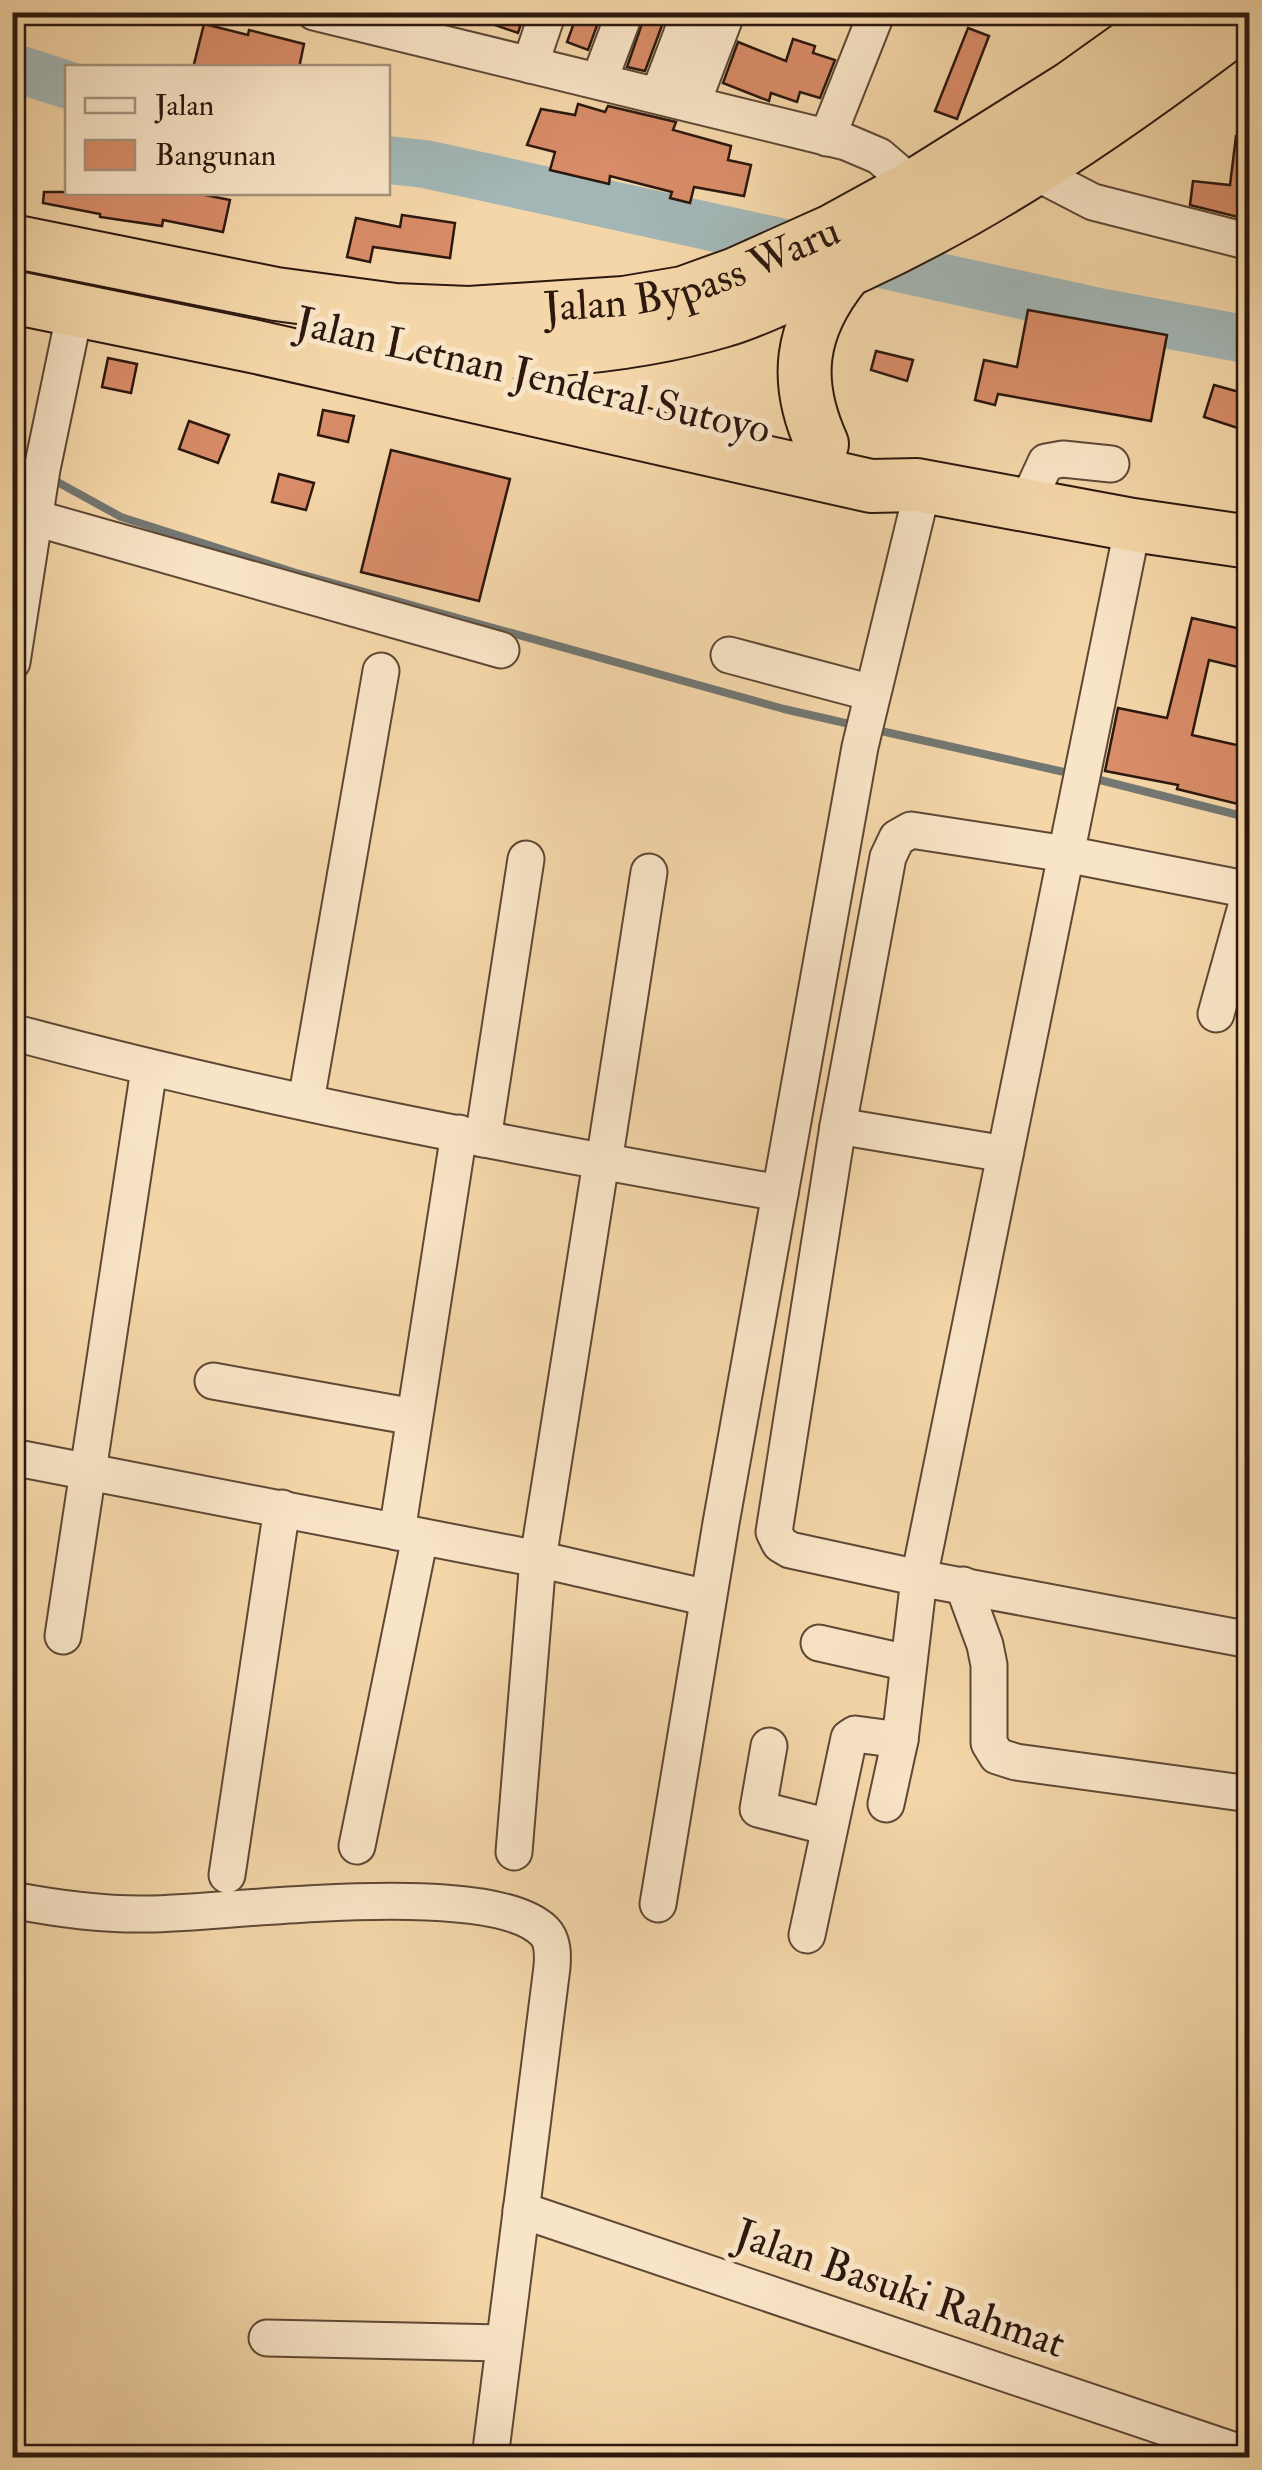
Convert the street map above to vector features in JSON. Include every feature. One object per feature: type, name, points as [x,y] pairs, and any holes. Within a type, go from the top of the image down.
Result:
[{"type":"highway","name":"Jalan Bypass Waru","points":[[252,346],[431,353],[587,325],[624,303],[683,293],[736,274],[863,215],[914,186],[1072,86],[1177,12]]},
{"type":"highway","name":"Jalan Bypass Waru","points":[[147,270],[276,294],[396,310],[587,325],[728,320],[851,270],[1015,184],[1250,17]]},
{"type":"highway","points":[[12,241],[147,270]]},
{"type":"highway","name":"Jalan Letnan Jenderal Sutoyo","points":[[147,270],[164,284],[190,293],[822,444],[889,464],[920,486]]},
{"type":"highway","points":[[822,444],[805,395],[804,368],[815,317],[851,270]]},
{"type":"highway","points":[[12,298],[252,346]]},
{"type":"highway","name":"Jalan Letnan Jenderal Sutoyo","points":[[252,346],[871,486],[920,486],[1250,542]]},
{"type":"street","points":[[314,12],[415,25],[530,65],[828,138],[879,156],[914,186]]},
{"type":"street","points":[[530,65],[548,12]]},
{"type":"street","points":[[599,81],[625,12]]},
{"type":"street","points":[[675,99],[690,12]]},
{"type":"street","points":[[675,99],[727,12]]},
{"type":"street","points":[[828,138],[876,12]]},
{"type":"street","points":[[1015,184],[1250,242]]},
{"type":"street","points":[[12,662],[38,496],[75,311]]},
{"type":"street","points":[[1026,504],[1046,462],[1063,459],[1111,464]]},
{"type":"street","points":[[658,1904],[708,1598],[860,747],[920,486]]},
{"type":"street","points":[[38,496],[501,650]]},
{"type":"street","points":[[886,1804],[900,1740],[918,1578],[1133,525]]},
{"type":"street","points":[[729,655],[870,701]]},
{"type":"street","points":[[306,1101],[381,671]]},
{"type":"street","points":[[1216,1014],[1250,891],[1066,854],[912,830],[897,838],[888,856],[838,1126],[774,1532],[780,1544],[790,1550],[1250,1640]]},
{"type":"street","points":[[357,1846],[408,1534],[414,1416],[526,859]]},
{"type":"street","points":[[514,1852],[538,1559],[648,872]]},
{"type":"street","points":[[12,1032],[149,1068],[471,1136],[780,1193]]},
{"type":"street","points":[[63,1636],[149,1068]]},
{"type":"street","points":[[838,1126],[1005,1154]]},
{"type":"street","points":[[213,1380],[414,1416]]},
{"type":"street","points":[[12,1456],[538,1559],[708,1598]]},
{"type":"street","points":[[227,1875],[282,1508]]},
{"type":"street","points":[[963,1584],[986,1645],[989,1743],[997,1756],[1016,1762],[1250,1794]]},
{"type":"street","points":[[819,1643],[908,1663]]},
{"type":"street","points":[[806,1935],[849,1738],[855,1734],[900,1740]]},
{"type":"street","points":[[770,1746],[758,1809],[829,1828]]},
{"type":"street","points":[[12,1900],[80,1914],[365,1901],[470,1906],[528,1920],[546,1932],[553,1952],[490,2458]]},
{"type":"street","name":"Jalan Basuki Rahmat","points":[[521,2210],[1250,2456]]},
{"type":"street","points":[[266,2338],[502,2342]]},
{"type":"building","points":[[469,12],[525,12],[518,33],[469,16]]},
{"type":"building","points":[[578,12],[602,12],[588,50],[567,42]]},
{"type":"building","points":[[646,12],[667,12],[645,71],[627,67]]},
{"type":"building","points":[[204,24],[304,44],[300,65],[194,65]]},
{"type":"building","points":[[968,28],[989,36],[957,119],[935,111]]},
{"type":"building","points":[[793,39],[815,46],[813,53],[835,60],[820,98],[800,92],[797,102],[771,93],[769,101],[723,83],[738,42],[786,61]]},
{"type":"building","points":[[578,104],[605,112],[608,106],[676,122],[673,130],[731,146],[728,160],[751,165],[744,196],[694,187],[690,203],[670,198],[672,192],[610,176],[609,184],[550,170],[555,152],[527,145],[541,109],[575,115]]},
{"type":"building","points":[[1236,136],[1250,137],[1250,220],[1190,205],[1193,181],[1230,185]]},
{"type":"building","points":[[44,192],[205,195],[230,200],[223,232],[163,220],[162,226],[100,217],[43,203]]},
{"type":"building","points":[[402,215],[455,223],[450,258],[373,247],[370,262],[347,257],[356,218],[400,227]]},
{"type":"building","points":[[1028,310],[1167,335],[1151,421],[998,394],[995,405],[975,400],[984,360],[1017,367]]},
{"type":"building","points":[[876,351],[913,360],[907,381],[871,370]]},
{"type":"building","points":[[108,358],[137,364],[131,393],[102,387]]},
{"type":"building","points":[[1214,385],[1250,395],[1250,432],[1204,417]]},
{"type":"building","points":[[323,410],[354,416],[348,442],[318,435]]},
{"type":"building","points":[[189,421],[229,435],[218,463],[179,449]]},
{"type":"building","points":[[391,450],[510,479],[479,601],[361,572]]},
{"type":"building","points":[[279,474],[314,483],[306,510],[272,502]]},
{"type":"building","points":[[1192,618],[1250,631],[1250,670],[1209,660],[1192,735],[1250,748],[1250,807],[1177,789],[1178,785],[1105,771],[1118,708],[1167,718]]},
{"type":"waterway","points":[[12,67],[65,84]]},
{"type":"waterway","points":[[390,160],[425,164],[1094,311],[1250,340]]},
{"type":"waterway","points":[[12,458],[31,468]]},
{"type":"waterway","points":[[52,479],[121,517],[293,572],[854,725]]},
{"type":"waterway","points":[[872,729],[1073,774]]},
{"type":"waterway","points":[[1092,778],[1250,818]]}]
